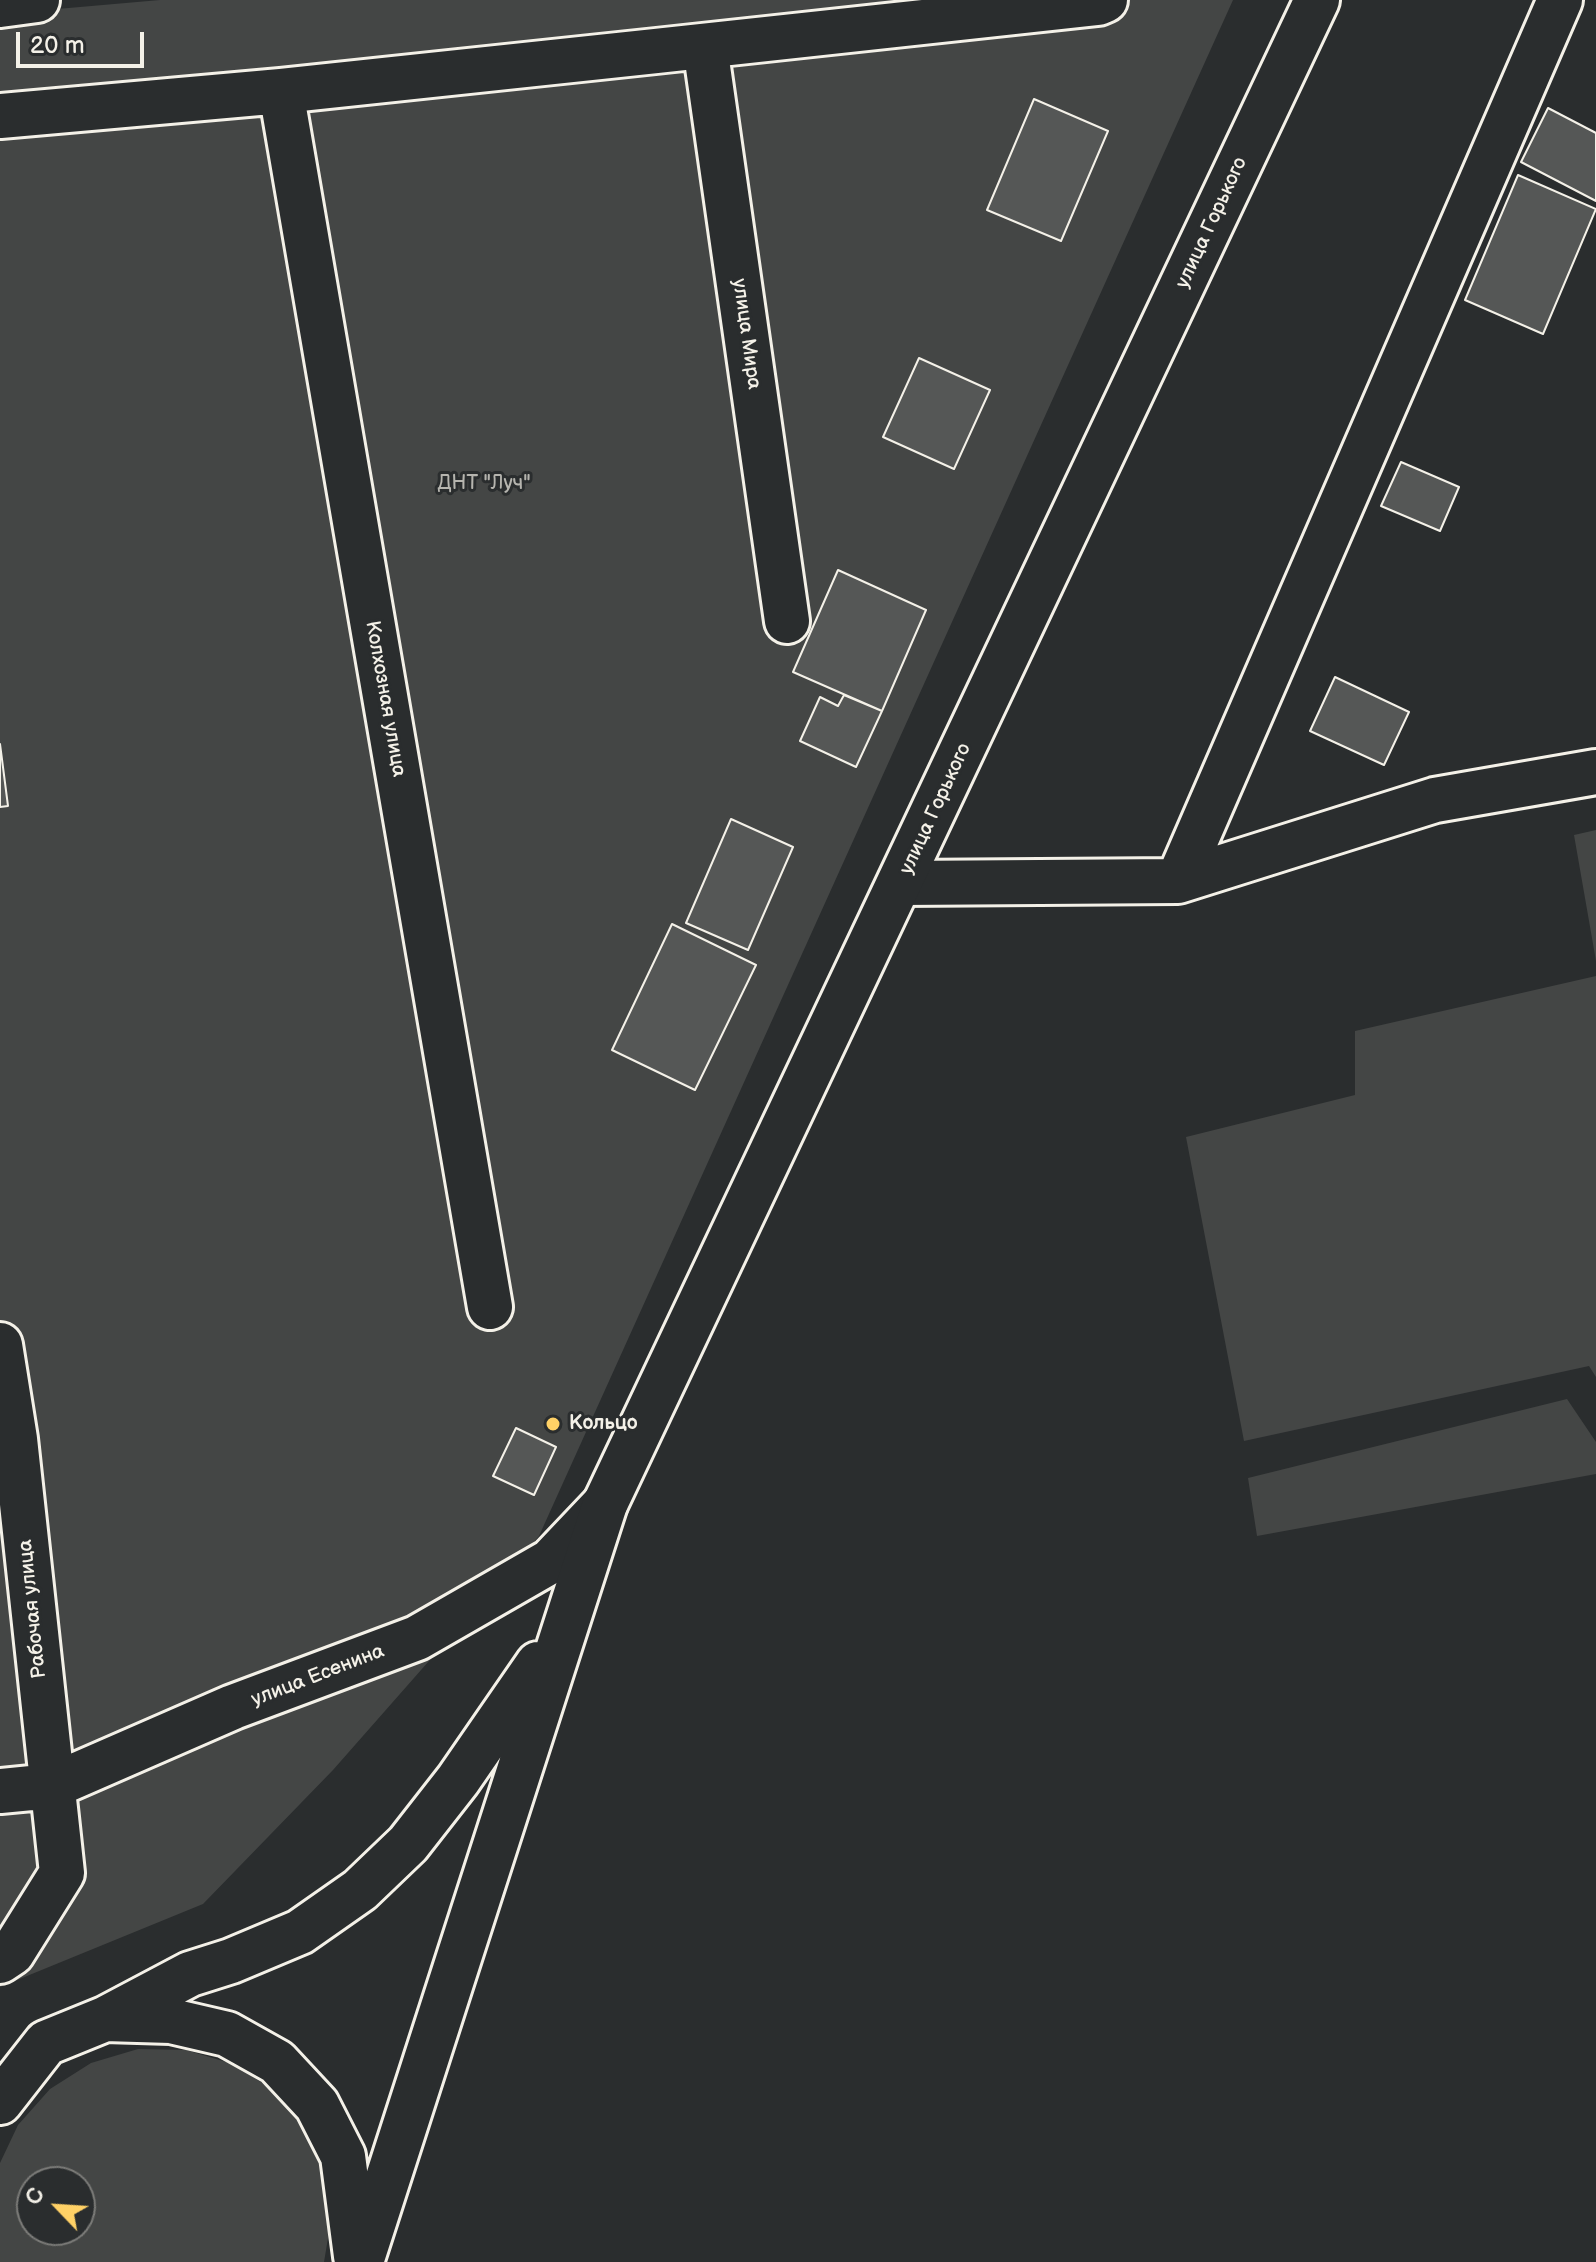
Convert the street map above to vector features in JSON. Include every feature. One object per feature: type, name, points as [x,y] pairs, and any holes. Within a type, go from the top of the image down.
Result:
[{"type":"street","points":[[0,5],[37,0]]},
{"type":"street","points":[[0,116],[281,91],[1105,0]]},
{"type":"street","points":[[1178,881],[1560,0]]},
{"type":"street","name":"улица Горького","points":[[359,2262],[605,1504],[901,883],[1313,1]]},
{"type":"street","name":"улица Мира","points":[[705,46],[787,621]]},
{"type":"street","name":"Колхозная улица","points":[[281,91],[490,1307]]},
{"type":"street","points":[[901,883],[1178,881],[1435,800],[1596,772]]},
{"type":"street","name":"Рабочая улица","points":[[0,1345],[8,1436],[62,1873],[12,1953],[0,1961]]},
{"type":"street","name":"улица Есенина","points":[[0,1791],[52,1786],[233,1707],[417,1638],[551,1561],[605,1504]]},
{"type":"street","points":[[0,2064],[105,2019],[190,1974],[231,1961],[300,1932],[360,1890],[417,1834],[567,1622]]},
{"type":"street","points":[[105,2019],[171,2021],[227,2034],[277,2062],[317,2105],[343,2156],[359,2262]]},
{"type":"street","points":[[0,2102],[46,2043]]},
{"type":"green space","name":"ДНТ \"Луч\"","points":[[160,0],[1233,0],[539,1536],[333,1770],[203,1904],[0,1987],[0,14]]},
{"type":"green space","points":[[1596,830],[1596,961],[1574,835]]},
{"type":"green space","points":[[1596,976],[1596,1377],[1589,1366],[1244,1441],[1186,1137],[1355,1095],[1355,1031]]},
{"type":"green space","points":[[1567,1399],[1596,1442],[1596,1474],[1257,1536],[1248,1478]]},
{"type":"green space","points":[[138,2049],[186,2050],[233,2064],[273,2090],[305,2127],[324,2172],[331,2220],[324,2262],[0,2262],[0,2163],[18,2125],[50,2089],[91,2063]]},
{"type":"building","points":[[1034,99],[1108,131],[1061,241],[987,210]]},
{"type":"building","points":[[1548,108],[1596,133],[1596,201],[1521,162]]},
{"type":"building","points":[[1518,175],[1596,209],[1543,334],[1465,300]]},
{"type":"building","points":[[919,358],[990,390],[954,469],[883,437]]},
{"type":"building","points":[[1401,462],[1459,487],[1440,531],[1381,506]]},
{"type":"building","points":[[838,570],[926,610],[882,711],[793,672]]},
{"type":"building","points":[[1335,677],[1409,712],[1384,765],[1310,731]]},
{"type":"building","points":[[844,695],[882,711],[856,767],[800,741],[820,697],[838,706]]},
{"type":"building","points":[[0,744],[8,806],[0,807]]},
{"type":"building","points":[[731,819],[793,847],[748,950],[686,923]]},
{"type":"building","points":[[672,924],[756,965],[695,1090],[612,1050]]},
{"type":"building","points":[[516,1428],[556,1447],[534,1495],[493,1476]]},
{"type":"place","name":"Кольцо","points":[[553,1424]]}]
